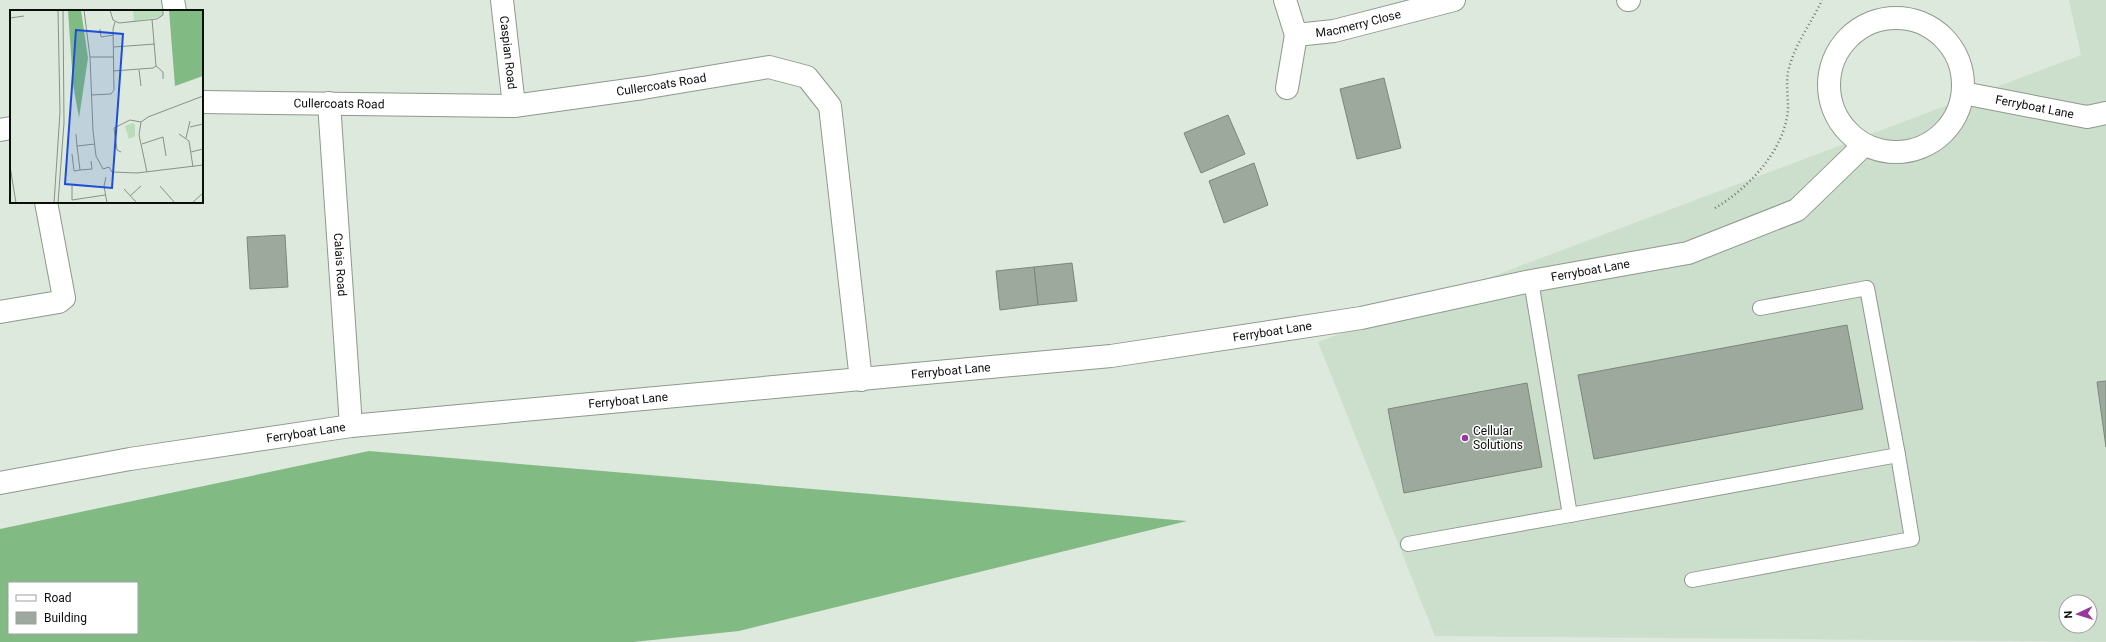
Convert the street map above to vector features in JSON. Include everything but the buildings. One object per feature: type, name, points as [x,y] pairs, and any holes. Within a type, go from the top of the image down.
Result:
[{"type":"street","points":[[173,0],[174,10]]},
{"type":"street","name":"Caspian Road","points":[[502,0],[514,106]]},
{"type":"street","points":[[1285,0],[1296,35],[1287,88]]},
{"type":"street","name":"Macmerry Close","points":[[1296,35],[1334,31],[1454,0]]},
{"type":"street","points":[[1902,9],[1946,41],[1953,50],[1962,72],[1963,92],[1956,115],[1943,133],[1924,146],[1896,152],[1864,144],[1846,130],[1839,120],[1830,98],[1831,68],[1841,46],[1858,30],[1874,21],[1902,9]]},
{"type":"street","name":"Cullercoats Road","points":[[203,102],[514,106],[643,88],[769,66],[807,77],[830,106],[861,380]]},
{"type":"street","name":"Ferryboat Lane","points":[[1963,92],[2087,117],[2106,113]]},
{"type":"street","name":"Calais Road","points":[[329,103],[351,426]]},
{"type":"street","points":[[0,130],[10,128]]},
{"type":"street","name":"Ferryboat Lane","points":[[0,483],[130,459],[351,426],[861,380],[1118,355],[1361,318],[1530,281],[1688,253],[1797,210],[1864,144]]},
{"type":"street","points":[[0,312],[58,302],[64,298],[46,203]]},
{"type":"lane","points":[[1530,281],[1570,515]]},
{"type":"lane","points":[[1692,580],[1912,539],[1867,288],[1760,308]]},
{"type":"lane","points":[[1408,544],[1898,455]]},
{"type":"path","points":[[1710,211],[1744,186],[1768,163],[1778,144],[1788,109],[1786,86],[1794,54],[1822,0]]},
{"type":"shaded area","points":[[2069,0],[2106,0],[2106,642],[1435,636],[1318,342],[2081,55]]},
{"type":"green space","points":[[369,451],[1187,521],[739,631],[633,642],[0,642],[0,529]]},
{"type":"place","name":"Cellular Solutions","points":[[1465,438]]}]
